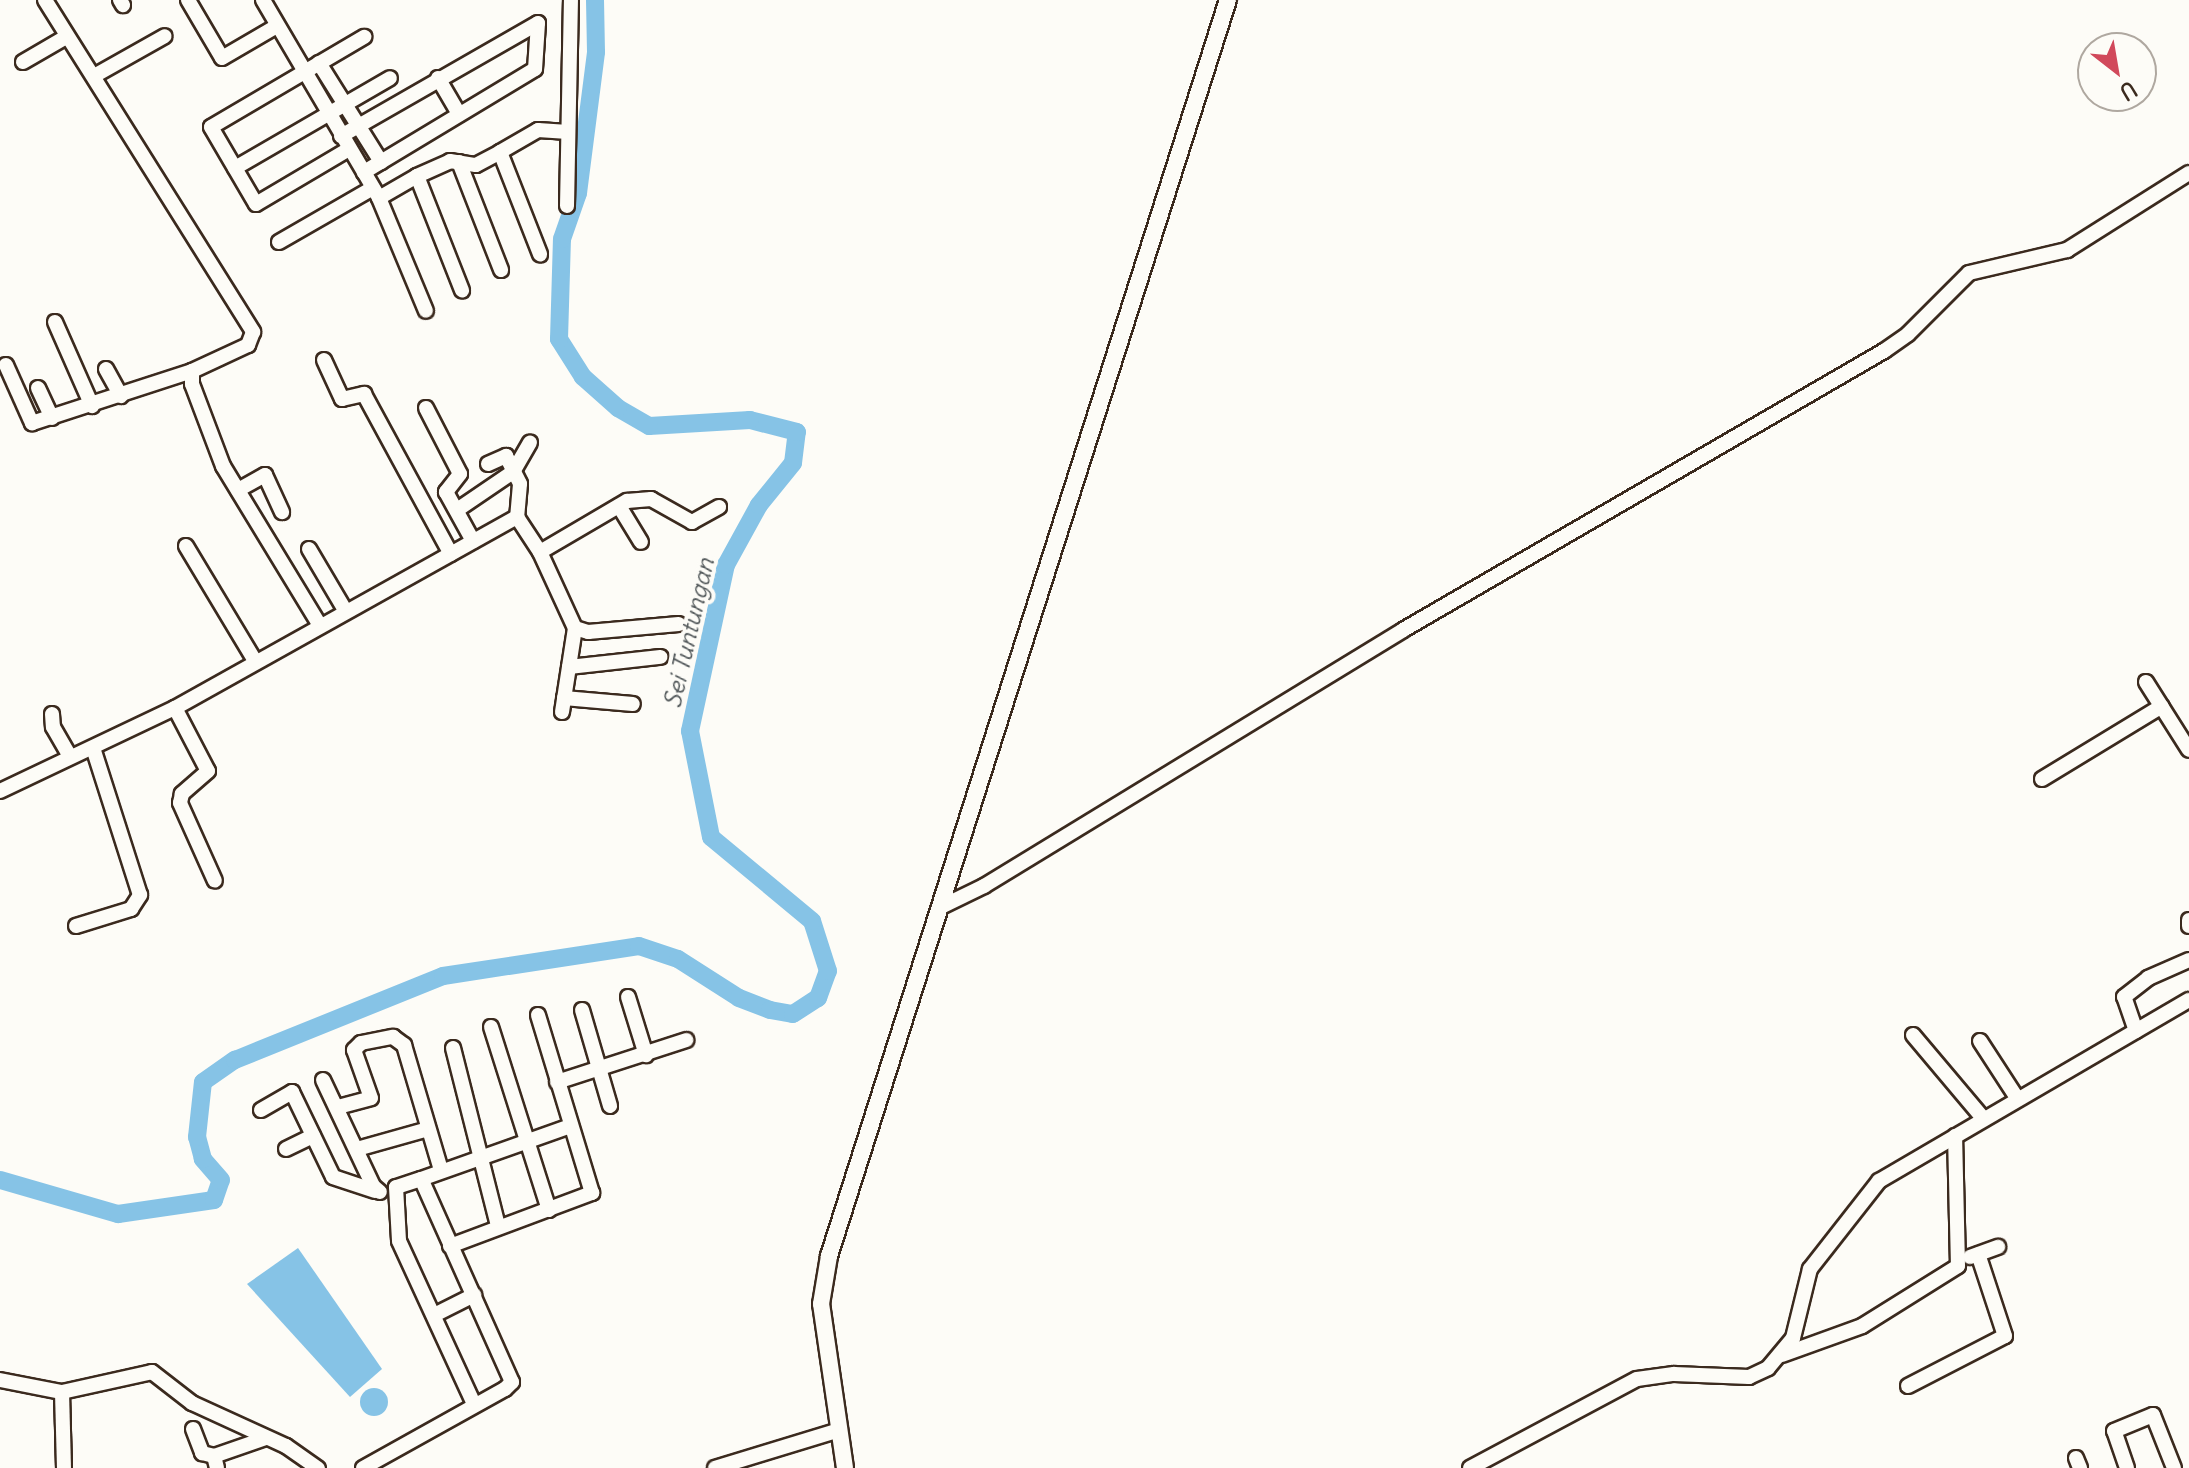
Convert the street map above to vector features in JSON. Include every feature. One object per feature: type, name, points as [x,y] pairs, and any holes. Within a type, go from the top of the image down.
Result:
[{"type":"main road","points":[[845,1468],[821,1304],[824,1277],[1228,0]]},
{"type":"street","points":[[6,365],[30,421],[92,406],[192,371],[248,345],[253,332],[45,0]]},
{"type":"street","points":[[188,0],[222,58],[277,26]]},
{"type":"street","points":[[263,0],[376,193],[426,311]]},
{"type":"street","points":[[567,206],[571,0]]},
{"type":"street","points":[[364,37],[211,127],[256,204],[345,143],[358,126],[538,23],[535,69],[364,172]]},
{"type":"street","points":[[94,76],[165,36]]},
{"type":"street","points":[[23,62],[66,37]]},
{"type":"street","points":[[319,63],[381,162]]},
{"type":"street","points":[[235,168],[390,78]]},
{"type":"street","points":[[438,78],[459,114]]},
{"type":"street","points":[[279,242],[417,176],[459,162],[476,165],[538,130],[568,132]]},
{"type":"street","points":[[500,152],[540,254]]},
{"type":"street","points":[[459,162],[501,270]]},
{"type":"street","points":[[939,908],[971,894],[1650,486],[1884,351],[1908,334],[1969,273],[2067,250],[2189,173]]},
{"type":"street","points":[[417,176],[462,290]]},
{"type":"street","points":[[55,322],[92,406]]},
{"type":"street","points":[[324,360],[342,399],[364,394],[451,554]]},
{"type":"street","points":[[106,369],[121,396]]},
{"type":"street","points":[[192,371],[192,384],[238,490],[319,624]]},
{"type":"street","points":[[38,388],[52,418]]},
{"type":"street","points":[[426,408],[460,474],[446,488],[473,541]]},
{"type":"street","points":[[457,510],[513,472],[530,442]]},
{"type":"street","points":[[0,791],[175,708],[319,624],[517,517],[522,500],[504,455],[488,464]]},
{"type":"street","points":[[238,490],[267,476],[282,512]]},
{"type":"street","points":[[540,552],[619,506],[651,499],[692,522],[719,507]]},
{"type":"street","points":[[619,506],[641,542]]},
{"type":"street","points":[[517,517],[540,552],[575,628],[563,705],[633,704]]},
{"type":"street","points":[[186,546],[255,661]]},
{"type":"street","points":[[309,549],[345,610]]},
{"type":"street","points":[[575,628],[588,632],[679,624]]},
{"type":"street","points":[[569,667],[660,657]]},
{"type":"street","points":[[2146,682],[2189,750]]},
{"type":"street","points":[[2042,779],[2162,706]]},
{"type":"street","points":[[175,708],[208,771],[182,794],[180,803],[215,881]]},
{"type":"street","points":[[52,714],[53,727],[70,757]]},
{"type":"street","points":[[76,926],[131,909],[140,895],[93,748]]},
{"type":"street","points":[[2136,1031],[2124,997],[2148,978],[2189,960]]},
{"type":"street","points":[[628,997],[646,1055]]},
{"type":"street","points":[[1782,1355],[1793,1338],[1803,1283],[1854,1210],[1879,1181],[2189,1000]]},
{"type":"street","points":[[582,1010],[610,1106]]},
{"type":"street","points":[[450,1246],[592,1193],[538,1015]]},
{"type":"street","points":[[491,1027],[549,1210]]},
{"type":"street","points":[[1913,1035],[1983,1118]]},
{"type":"street","points":[[338,1107],[371,1098],[354,1050],[361,1043],[393,1037],[404,1045],[441,1170]]},
{"type":"street","points":[[557,1082],[686,1040]]},
{"type":"street","points":[[1980,1041],[2017,1098]]},
{"type":"street","points":[[453,1048],[498,1226]]},
{"type":"street","points":[[323,1080],[375,1191]]},
{"type":"street","points":[[261,1110],[292,1092],[333,1177],[375,1191],[421,1179],[571,1126]]},
{"type":"street","points":[[357,1149],[428,1129]]},
{"type":"street","points":[[286,1149],[313,1136]]},
{"type":"street","points":[[1470,1468],[1496,1462],[1637,1379],[1693,1374],[1755,1375],[1782,1355],[1862,1326],[1954,1271],[1959,1261],[1955,1136]]},
{"type":"street","points":[[363,1468],[505,1389],[512,1375],[421,1179]]},
{"type":"street","points":[[396,1187],[399,1241],[474,1404]]},
{"type":"street","points":[[1959,1261],[1998,1247]]},
{"type":"street","points":[[1908,1386],[2005,1336],[1978,1254]]},
{"type":"street","points":[[434,1315],[474,1295]]},
{"type":"street","points":[[0,1380],[62,1392],[152,1372],[192,1403],[314,1465]]},
{"type":"street","points":[[62,1392],[64,1468]]},
{"type":"street","points":[[2127,1468],[2114,1431],[2153,1415],[2174,1468]]},
{"type":"street","points":[[193,1429],[202,1453],[216,1462],[266,1438]]},
{"type":"street","points":[[715,1468],[839,1430]]},
{"type":"water","points":[[298,1248],[382,1369],[350,1397],[247,1284]]},
{"type":"water","points":[[374,1388],[384,1392],[388,1402],[384,1412],[374,1416],[364,1412],[360,1402],[364,1392]]},
{"type":"waterway","name":"Sei Tuntungan","points":[[0,1180],[118,1214],[214,1200],[221,1180],[203,1159],[197,1137],[203,1082],[235,1060],[443,976],[639,946],[678,959],[739,998],[770,1010],[793,1014],[818,998],[828,971],[812,921],[711,837],[690,731],[726,565],[759,505],[793,463],[797,432],[750,420],[649,426],[618,408],[583,377],[559,339],[562,239],[578,193],[596,52],[595,0]]}]
